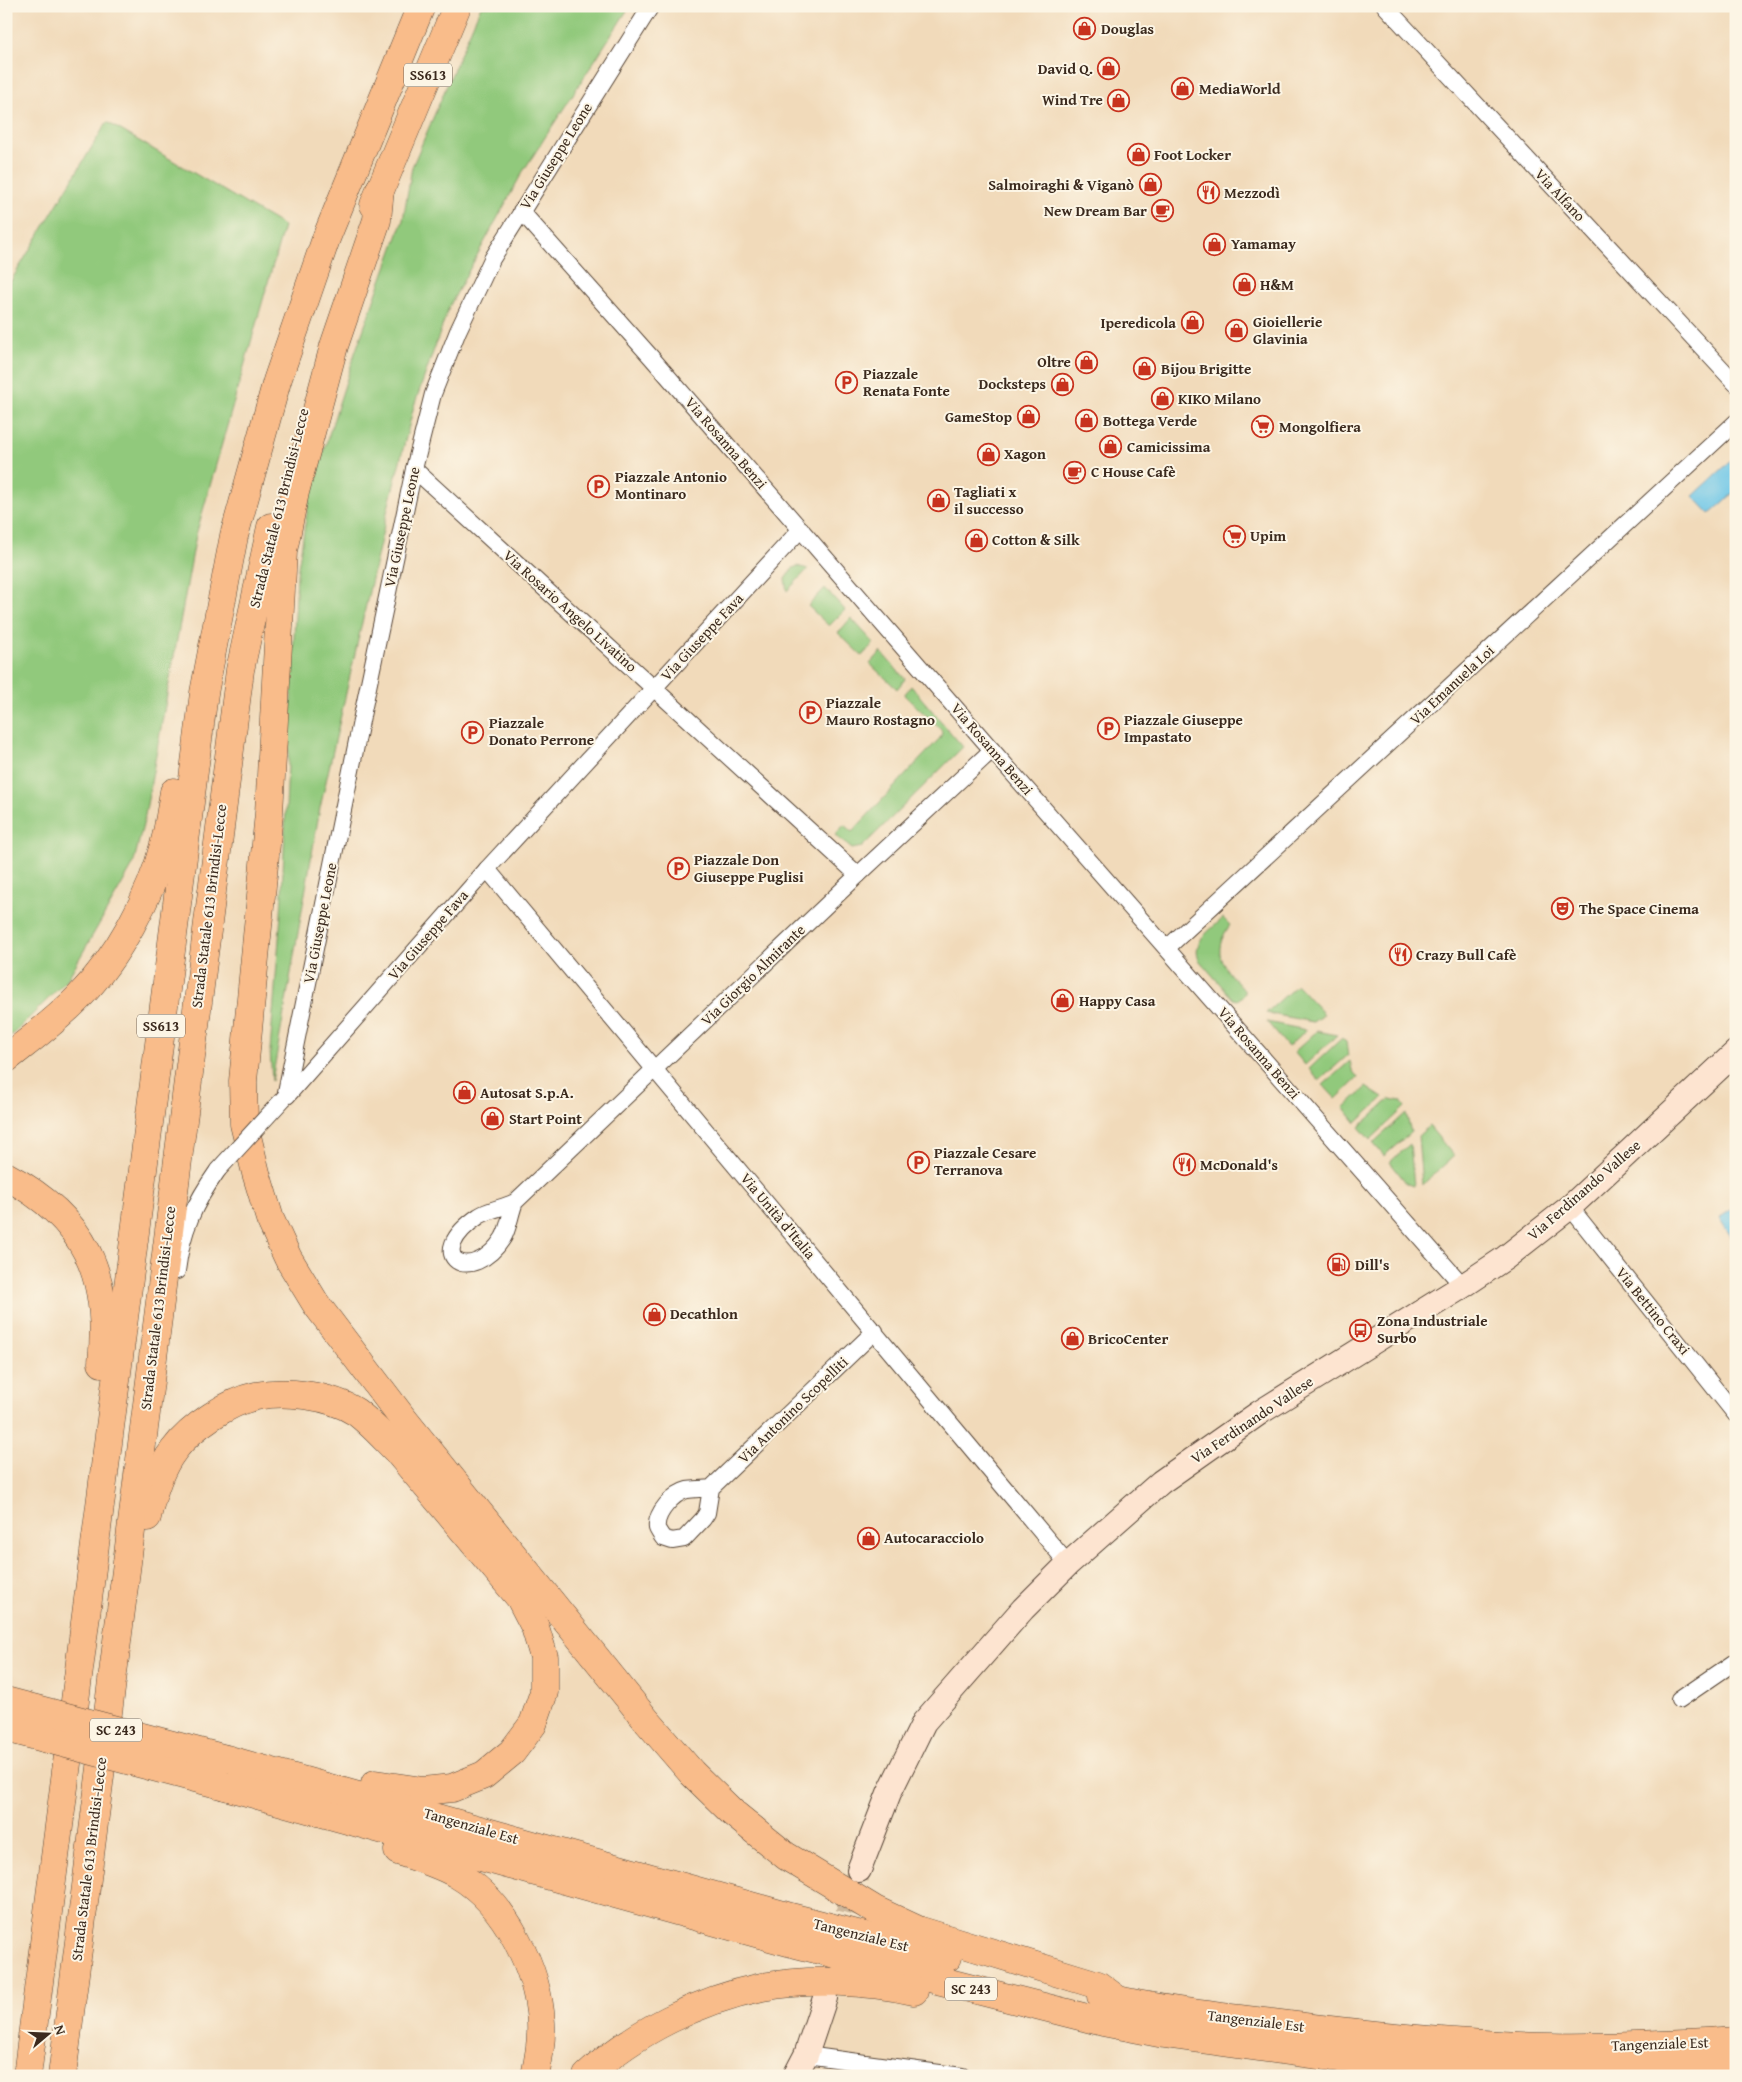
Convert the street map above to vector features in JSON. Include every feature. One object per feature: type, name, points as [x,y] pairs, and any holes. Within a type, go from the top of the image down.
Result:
[{"type":"highway","name":"Strada Statale 613 Brindisi-Lecce","points":[[27,2076],[203,703],[234,536],[277,381],[326,236],[421,6]]},
{"type":"highway","name":"Strada Statale 613 Brindisi-Lecce","points":[[62,2076],[240,670],[272,523],[334,309],[380,189],[457,6]]},
{"type":"highway","points":[[380,189],[376,220],[334,346],[295,492],[283,551],[269,813],[243,1081],[244,1124],[270,1218],[288,1258],[316,1304],[401,1416],[647,1721],[692,1773],[733,1813],[786,1856],[876,1910],[918,1930],[1098,1986],[1118,2000]]},
{"type":"highway","points":[[6,1059],[44,1029],[80,996],[107,961],[138,911],[164,845],[215,573],[234,536]]},
{"type":"highway","points":[[6,1176],[27,1188],[46,1203],[79,1237],[95,1267],[103,1301],[104,1338],[81,1571],[88,1610]]},
{"type":"highway","points":[[113,1676],[127,1644],[149,1507],[156,1482],[174,1450],[198,1426],[225,1408],[255,1396],[289,1393],[324,1399],[354,1412],[377,1430],[397,1451],[520,1598],[534,1627],[544,1657],[544,1692],[533,1724],[512,1752],[484,1775],[452,1788],[423,1791],[295,1768],[278,1772]]},
{"type":"highway","name":"Tangenziale Est","points":[[6,1701],[278,1772],[787,1916],[1118,2000],[1169,2010],[1339,2032],[1444,2041],[1551,2047],[1736,2041]]},
{"type":"highway","name":"Tangenziale Est","points":[[6,1728],[225,1786],[788,1942],[1102,2022],[1164,2034],[1339,2058],[1514,2072],[1636,2072],[1736,2067]]},
{"type":"highway","points":[[268,1798],[296,1818],[428,1861],[459,1875],[488,1899],[508,1925],[525,1956],[536,1988],[541,2023],[540,2055],[535,2076]]},
{"type":"highway","points":[[78,2076],[94,1910],[92,1838]]},
{"type":"highway","points":[[11,2076],[42,1872],[56,1844]]},
{"type":"highway","points":[[587,2076],[637,2037],[680,2015],[724,1997],[764,1987],[847,1982],[885,1985],[1044,2019],[1102,2022]]},
{"type":"street","name":"Via Giuseppe Leone","points":[[285,1098],[362,716],[414,469],[433,394],[458,331],[492,259],[651,6]]},
{"type":"street","name":"Via Alfano","points":[[1384,6],[1736,384]]},
{"type":"street","name":"Via Rosanna Benzi","points":[[521,211],[1463,1286]]},
{"type":"street","name":"Via Emanuela Loi","points":[[1168,948],[1736,422]]},
{"type":"street","name":"Via Rosario Angelo Livatino","points":[[414,469],[858,875]]},
{"type":"street","name":"Via Giuseppe Fava","points":[[148,1392],[170,1329],[179,1255],[188,1220],[203,1191],[218,1170],[285,1098],[487,869],[801,529]]},
{"type":"street","name":"Via Giorgio Almirante","points":[[515,1202],[992,750]]},
{"type":"street","name":"Via Unità d'Italia","points":[[487,869],[1068,1564]]},
{"type":"street","name":"Via Ferdinando Vallese","points":[[859,1870],[889,1793],[924,1722],[1023,1609],[1068,1564],[1161,1482],[1252,1418],[1505,1258],[1570,1207],[1736,1052]]},
{"type":"street","name":"Via Bettino Craxi","points":[[1570,1207],[1736,1415]]},
{"type":"street","name":"Via Antonino Scopelliti","points":[[711,1488],[875,1331]]},
{"type":"street","points":[[1679,1700],[1736,1661]]},
{"type":"street","points":[[825,1998],[800,2066],[962,2076]]},
{"type":"green space","points":[[481,6],[630,6],[522,173],[449,307],[414,406],[388,508],[320,808],[272,1081],[270,1050],[281,914],[297,574],[310,494],[355,353],[403,220],[412,167]]},
{"type":"green space","points":[[107,122],[284,226],[196,535],[144,821],[133,865],[67,980],[13,1034],[6,1038],[6,289]]},
{"type":"green space","points":[[797,566],[808,569],[787,591],[785,579],[792,569]]},
{"type":"green space","points":[[825,588],[845,610],[829,626],[808,606]]},
{"type":"green space","points":[[851,618],[874,643],[862,656],[838,633]]},
{"type":"green space","points":[[881,652],[905,679],[897,689],[870,664]]},
{"type":"green space","points":[[911,686],[963,747],[862,847],[852,849],[835,835],[844,825],[852,832],[940,738],[942,733],[941,729],[904,695]]},
{"type":"green space","points":[[1223,918],[1230,925],[1224,935],[1220,953],[1230,975],[1244,990],[1244,994],[1238,1000],[1233,999],[1199,960],[1197,953],[1203,936]]},
{"type":"green space","points":[[1297,985],[1324,1014],[1313,1022],[1266,1013]]},
{"type":"green space","points":[[1267,1022],[1306,1030],[1288,1047]]},
{"type":"green space","points":[[1317,1031],[1337,1035],[1305,1065],[1294,1052]]},
{"type":"green space","points":[[1342,1038],[1346,1042],[1348,1055],[1319,1081],[1309,1069]]},
{"type":"green space","points":[[1350,1061],[1352,1070],[1358,1078],[1336,1099],[1323,1085]]},
{"type":"green space","points":[[1366,1087],[1383,1098],[1356,1123],[1344,1108]]},
{"type":"green space","points":[[1390,1099],[1401,1101],[1405,1107],[1370,1140],[1359,1127]]},
{"type":"green space","points":[[1406,1113],[1411,1132],[1384,1156],[1373,1143]]},
{"type":"green space","points":[[1429,1126],[1454,1156],[1422,1185],[1418,1136]]},
{"type":"green space","points":[[1410,1144],[1414,1186],[1407,1184],[1390,1162]]},
{"type":"water","points":[[1736,456],[1736,491],[1710,514],[1693,496]]},
{"type":"water","points":[[1734,1208],[1736,1210],[1736,1244],[1719,1218]]},
{"type":"tunnel","points":[[838,1948],[859,1870]]},
{"type":"place","name":"Douglas","points":[[1085,29]]},
{"type":"place","name":"David Q.","points":[[1109,69]]},
{"type":"place","name":"MediaWorld","points":[[1183,89]]},
{"type":"place","name":"Wind Tre","points":[[1119,100]]},
{"type":"place","name":"Foot Locker","points":[[1138,155]]},
{"type":"place","name":"Salmoiraghi & Viganò","points":[[1150,185]]},
{"type":"place","name":"Mezzodì","points":[[1208,193]]},
{"type":"place","name":"New Dream Bar","points":[[1163,211]]},
{"type":"place","name":"Yamamay","points":[[1215,244]]},
{"type":"place","name":"H&M","points":[[1244,285]]},
{"type":"place","name":"Iperedicola","points":[[1192,323]]},
{"type":"place","name":"Gioiellerie Glavinia","points":[[1237,331]]},
{"type":"place","name":"Oltre","points":[[1087,362]]},
{"type":"place","name":"Bijou Brigitte","points":[[1145,369]]},
{"type":"place","name":"Piazzale Renata Fonte","points":[[847,383]]},
{"type":"place","name":"Docksteps","points":[[1062,384]]},
{"type":"place","name":"KIKO Milano","points":[[1162,399]]},
{"type":"place","name":"GameStop","points":[[1028,417]]},
{"type":"place","name":"Bottega Verde","points":[[1087,421]]},
{"type":"place","name":"Mongolfiera","points":[[1263,427]]},
{"type":"place","name":"Camicissima","points":[[1111,447]]},
{"type":"place","name":"Xagon","points":[[988,454]]},
{"type":"place","name":"C House Cafè","points":[[1075,472]]},
{"type":"place","name":"Piazzale Antonio Montinaro","points":[[599,486]]},
{"type":"place","name":"Tagliati x il successo","points":[[938,501]]},
{"type":"place","name":"Upim","points":[[1234,536]]},
{"type":"place","name":"Cotton & Silk","points":[[976,540]]},
{"type":"place","name":"Piazzale Mauro Rostagno","points":[[810,712]]},
{"type":"place","name":"Piazzale Giuseppe Impastato","points":[[1108,729]]},
{"type":"place","name":"Piazzale Donato Perrone","points":[[473,732]]},
{"type":"place","name":"Piazzale Don Giuseppe Puglisi","points":[[678,869]]},
{"type":"place","name":"The Space Cinema","points":[[1563,909]]},
{"type":"place","name":"Crazy Bull Cafè","points":[[1400,955]]},
{"type":"place","name":"Happy Casa","points":[[1063,1001]]},
{"type":"place","name":"Autosat S.p.A.","points":[[464,1093]]},
{"type":"place","name":"Start Point","points":[[493,1119]]},
{"type":"place","name":"Piazzale Cesare Terranova","points":[[918,1162]]},
{"type":"place","name":"McDonald's","points":[[1184,1165]]},
{"type":"place","name":"Dill's","points":[[1339,1265]]},
{"type":"place","name":"Decathlon","points":[[654,1314]]},
{"type":"place","name":"Zona Industriale Surbo","points":[[1361,1330]]},
{"type":"place","name":"BricoCenter","points":[[1072,1339]]},
{"type":"place","name":"Autocaracciolo","points":[[868,1538]]}]
